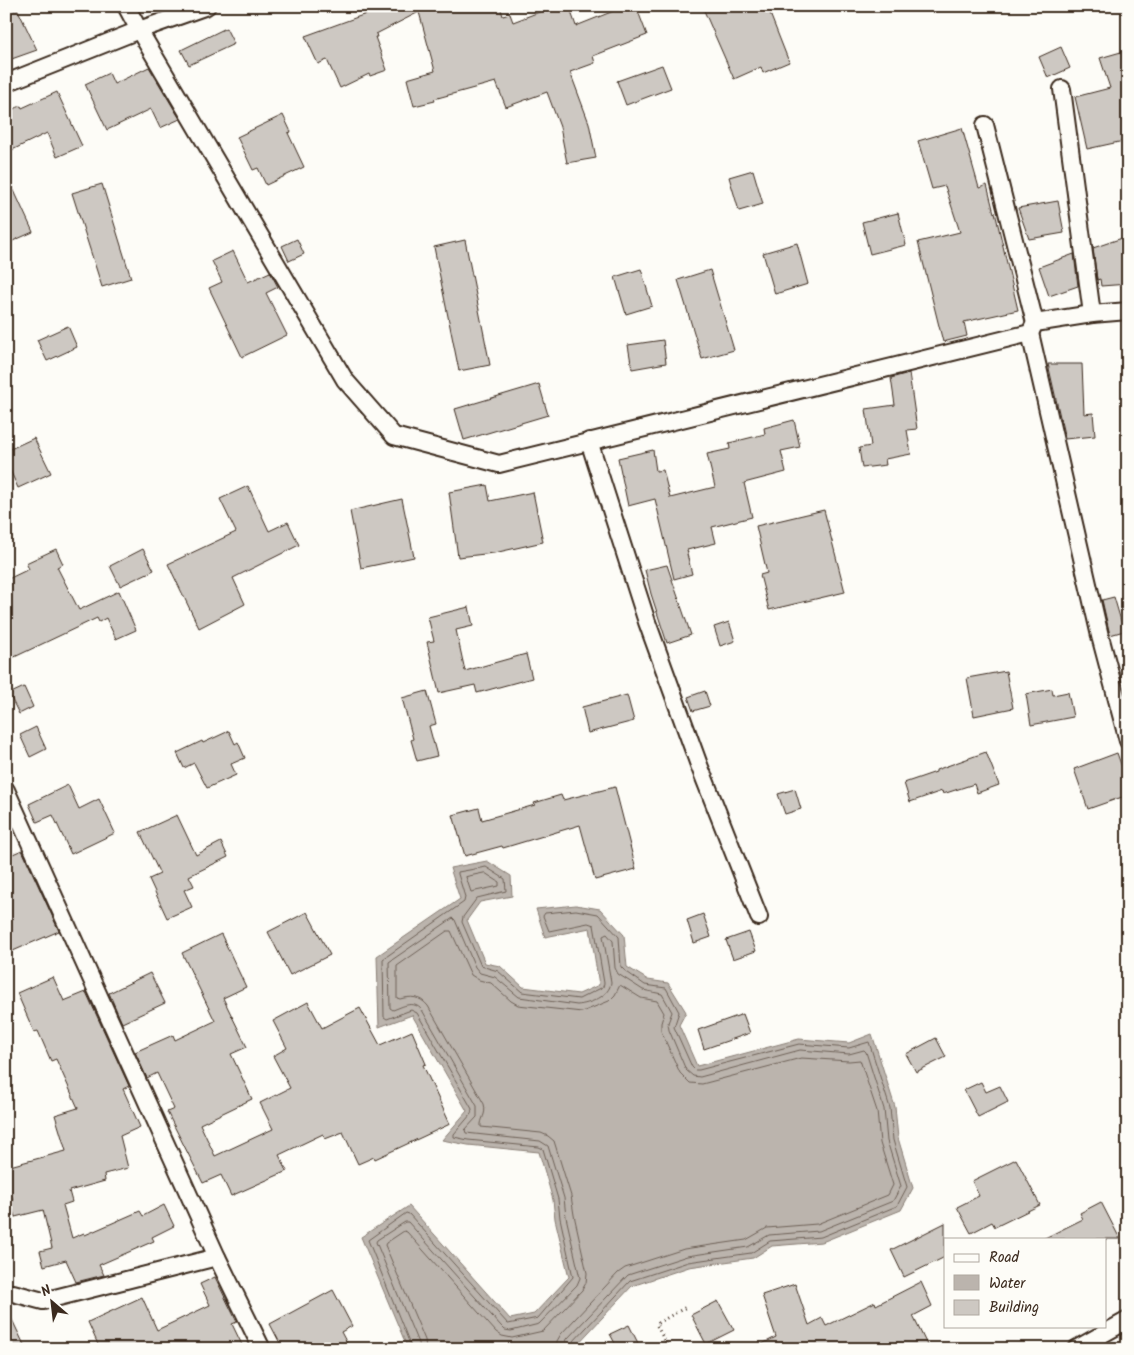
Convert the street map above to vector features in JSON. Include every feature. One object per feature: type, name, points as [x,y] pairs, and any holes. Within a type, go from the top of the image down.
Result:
[{"type":"street","points":[[126,6],[345,380],[394,436],[500,464],[1033,328],[1092,314],[1128,311]]},
{"type":"street","points":[[6,83],[139,30],[207,6]]},
{"type":"street","points":[[1062,89],[1092,314]]},
{"type":"street","points":[[985,125],[1033,328],[1100,636],[1128,741]]},
{"type":"street","points":[[590,441],[647,622],[699,766],[759,917]]},
{"type":"street","points":[[6,790],[217,1257],[262,1349]]},
{"type":"street","points":[[6,1294],[13,1293],[42,1300],[217,1257]]},
{"type":"street","points":[[1076,1349],[1128,1320]]},
{"type":"path","points":[[669,1349],[656,1324],[688,1306]]},
{"type":"water","points":[[487,861],[511,876],[512,896],[480,902],[467,920],[485,963],[500,966],[523,987],[579,994],[599,985],[590,928],[545,937],[536,909],[576,905],[600,909],[624,935],[627,967],[648,980],[668,983],[686,1012],[679,1025],[697,1066],[799,1039],[849,1043],[872,1034],[895,1107],[898,1138],[913,1188],[901,1210],[822,1242],[772,1246],[753,1258],[689,1267],[632,1286],[573,1349],[408,1349],[361,1237],[409,1206],[510,1319],[534,1314],[569,1277],[555,1219],[553,1200],[539,1152],[468,1145],[442,1140],[467,1111],[412,1015],[379,1027],[377,956],[460,899],[450,868]]},
{"type":"building","points":[[6,6],[16,6],[37,50],[6,61]]},
{"type":"building","points":[[388,6],[500,6],[503,16],[510,14],[513,22],[555,6],[569,6],[576,26],[626,6],[636,6],[647,35],[593,56],[595,63],[570,72],[589,123],[596,158],[567,163],[560,127],[547,92],[506,107],[496,82],[414,106],[407,79],[435,71],[419,12],[376,34],[377,37],[375,37],[387,70],[370,76],[369,74],[340,88],[327,60],[318,64],[305,36]]},
{"type":"building","points":[[702,6],[767,6],[789,62],[763,73],[761,67],[734,79]]},
{"type":"building","points":[[226,28],[234,44],[189,65],[181,50]]},
{"type":"building","points":[[1061,47],[1070,68],[1048,78],[1039,57]]},
{"type":"building","points":[[1128,50],[1128,140],[1087,149],[1075,97],[1110,88],[1100,58]]},
{"type":"building","points":[[662,65],[671,88],[626,105],[617,81]]},
{"type":"building","points":[[149,67],[180,119],[160,128],[151,109],[107,130],[85,84],[109,73],[114,84]]},
{"type":"building","points":[[57,92],[82,146],[57,157],[47,133],[6,153],[6,112],[21,106],[22,108]]},
{"type":"building","points":[[283,115],[291,132],[288,133],[304,167],[266,185],[258,168],[253,170],[237,137]]},
{"type":"building","points":[[962,128],[979,188],[987,185],[1018,310],[964,322],[967,336],[943,342],[918,242],[960,232],[945,186],[932,189],[918,141]]},
{"type":"building","points":[[753,170],[763,204],[739,211],[729,177]]},
{"type":"building","points":[[6,173],[33,232],[6,244]]},
{"type":"building","points":[[102,184],[131,278],[102,287],[72,193]]},
{"type":"building","points":[[1058,201],[1064,233],[1029,239],[1018,208]]},
{"type":"building","points":[[898,213],[906,245],[870,254],[862,222]]},
{"type":"building","points":[[1128,236],[1128,284],[1101,286],[1100,279],[1097,280],[1093,248]]},
{"type":"building","points":[[297,239],[304,254],[289,261],[282,246]]},
{"type":"building","points":[[465,240],[490,365],[459,371],[434,247]]},
{"type":"building","points":[[797,243],[808,284],[775,294],[763,253]]},
{"type":"building","points":[[233,251],[248,282],[270,272],[278,287],[266,293],[287,335],[242,357],[209,288],[222,282],[212,261]]},
{"type":"building","points":[[1074,254],[1078,286],[1049,296],[1039,267]]},
{"type":"building","points":[[641,269],[652,306],[626,314],[615,277]]},
{"type":"building","points":[[710,270],[734,350],[702,359],[678,280]]},
{"type":"building","points":[[68,326],[77,347],[47,361],[37,340]]},
{"type":"building","points":[[663,340],[666,363],[632,369],[628,345]]},
{"type":"building","points":[[1048,364],[1082,364],[1084,414],[1093,413],[1095,436],[1065,439]]},
{"type":"building","points":[[909,373],[917,429],[907,430],[911,454],[885,459],[886,465],[862,468],[859,448],[871,446],[866,409],[895,405],[891,378]]},
{"type":"building","points":[[539,384],[548,415],[464,440],[455,409]]},
{"type":"building","points":[[794,420],[800,447],[781,451],[786,472],[744,483],[752,517],[712,527],[716,543],[687,550],[692,574],[674,579],[655,499],[628,506],[618,458],[653,450],[656,471],[663,470],[670,498],[715,487],[707,454],[730,449],[729,443],[765,434],[764,428]]},
{"type":"building","points":[[34,438],[51,473],[18,488],[6,461],[6,451]]},
{"type":"building","points":[[487,485],[490,501],[533,492],[543,542],[494,553],[458,557],[449,492]]},
{"type":"building","points":[[248,486],[269,531],[288,522],[299,545],[233,578],[245,604],[199,628],[168,564],[236,532],[220,499]]},
{"type":"building","points":[[402,499],[414,557],[361,568],[350,511]]},
{"type":"building","points":[[824,510],[845,592],[769,610],[760,575],[767,573],[756,526]]},
{"type":"building","points":[[56,549],[63,564],[57,567],[79,610],[119,591],[136,630],[116,639],[106,618],[99,622],[97,618],[6,661],[6,580],[29,569],[26,563]]},
{"type":"building","points":[[143,549],[154,570],[120,586],[110,566]]},
{"type":"building","points":[[667,565],[691,635],[667,643],[645,570]]},
{"type":"building","points":[[1114,597],[1124,631],[1110,635],[1102,600]]},
{"type":"building","points":[[469,607],[473,626],[456,630],[465,671],[526,654],[532,678],[477,693],[475,685],[439,693],[427,642],[434,641],[428,617]]},
{"type":"building","points":[[729,622],[735,641],[720,646],[714,627]]},
{"type":"building","points":[[1006,671],[1013,708],[974,716],[967,678]]},
{"type":"building","points":[[24,687],[33,707],[19,714],[9,694]]},
{"type":"building","points":[[1052,689],[1053,695],[1068,692],[1073,717],[1031,725],[1026,694]]},
{"type":"building","points":[[427,691],[436,724],[429,726],[437,756],[417,761],[402,698]]},
{"type":"building","points":[[705,691],[710,706],[693,711],[688,697]]},
{"type":"building","points":[[627,695],[634,721],[588,733],[582,707]]},
{"type":"building","points":[[36,727],[46,749],[30,757],[20,735]]},
{"type":"building","points":[[229,731],[235,744],[238,742],[245,758],[231,764],[236,775],[207,788],[194,763],[184,768],[177,753]]},
{"type":"building","points":[[986,752],[999,785],[977,793],[974,784],[943,794],[942,791],[910,802],[904,783]]},
{"type":"building","points":[[1117,753],[1128,784],[1128,795],[1088,809],[1074,769]]},
{"type":"building","points":[[68,785],[79,809],[99,799],[115,833],[71,854],[53,815],[37,822],[29,804]]},
{"type":"building","points":[[615,787],[636,869],[595,880],[580,825],[503,848],[502,846],[465,856],[453,815],[479,808],[482,820],[535,805],[534,803],[561,795],[563,800]]},
{"type":"building","points":[[795,789],[801,809],[785,814],[778,794]]},
{"type":"building","points":[[177,815],[196,855],[221,842],[228,857],[189,876],[194,886],[184,890],[192,907],[167,918],[149,879],[160,874],[140,832]]},
{"type":"building","points":[[22,850],[59,931],[6,954],[6,857]]},
{"type":"building","points":[[307,912],[330,955],[290,975],[268,932]]},
{"type":"building","points":[[703,914],[711,937],[694,943],[687,920]]},
{"type":"building","points":[[749,932],[756,951],[733,959],[726,940]]},
{"type":"building","points":[[221,934],[246,987],[223,998],[247,1047],[231,1054],[252,1099],[200,1124],[215,1156],[273,1129],[260,1103],[290,1088],[273,1056],[287,1048],[273,1021],[308,1002],[322,1028],[360,1008],[380,1045],[412,1031],[426,1064],[423,1065],[450,1124],[375,1159],[374,1157],[358,1164],[343,1132],[325,1139],[323,1134],[279,1155],[287,1171],[231,1196],[221,1175],[203,1183],[167,1112],[174,1109],[157,1073],[147,1078],[135,1052],[173,1035],[175,1040],[215,1021],[182,953]]},
{"type":"building","points":[[150,973],[165,1003],[122,1023],[109,993]]},
{"type":"building","points":[[53,977],[64,1001],[86,992],[129,1086],[123,1089],[140,1127],[120,1136],[128,1168],[104,1174],[105,1181],[69,1191],[72,1202],[63,1205],[72,1238],[84,1233],[85,1235],[140,1211],[143,1216],[164,1205],[174,1226],[152,1237],[154,1241],[99,1265],[104,1275],[76,1282],[66,1260],[44,1266],[40,1251],[52,1248],[43,1210],[15,1217],[10,1201],[13,1200],[6,1176],[6,1167],[66,1151],[55,1115],[78,1108],[56,1059],[51,1061],[38,1031],[34,1032],[17,993]]},
{"type":"building","points":[[743,1014],[750,1033],[704,1049],[698,1030]]},
{"type":"building","points":[[936,1038],[946,1057],[916,1072],[906,1054]]},
{"type":"building","points":[[981,1082],[986,1092],[1000,1086],[1008,1102],[978,1117],[964,1090]]},
{"type":"building","points":[[1016,1159],[1040,1205],[995,1227],[992,1222],[971,1233],[957,1207],[979,1196],[972,1181]]},
{"type":"building","points":[[1101,1202],[1120,1239],[1045,1238],[1083,1219],[1080,1213]]},
{"type":"building","points":[[945,1223],[944,1257],[904,1277],[891,1250]]},
{"type":"building","points":[[215,1277],[237,1322],[232,1324],[244,1349],[100,1349],[88,1322],[142,1297],[157,1330],[210,1305],[200,1284]]},
{"type":"building","points":[[921,1282],[932,1306],[913,1316],[929,1349],[752,1349],[776,1337],[762,1295],[795,1284],[809,1325],[822,1318],[826,1326],[875,1302],[876,1305]]},
{"type":"building","points":[[333,1290],[352,1326],[341,1332],[350,1349],[283,1349],[270,1324]]},
{"type":"building","points":[[718,1301],[734,1330],[706,1344],[691,1315]]},
{"type":"building","points":[[6,1307],[26,1349],[6,1349]]},
{"type":"building","points":[[629,1325],[641,1349],[618,1349],[610,1334]]}]
